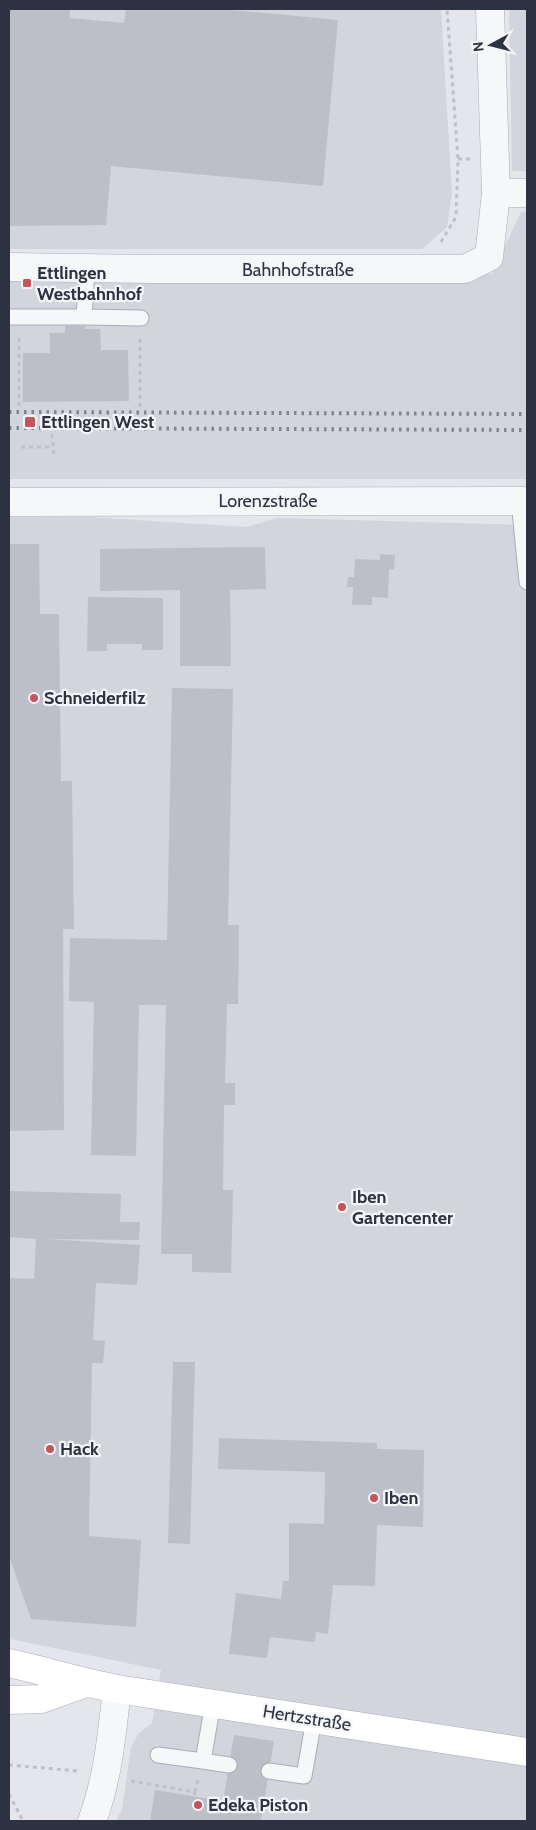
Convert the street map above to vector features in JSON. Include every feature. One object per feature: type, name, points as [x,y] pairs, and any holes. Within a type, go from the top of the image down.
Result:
[{"type":"street","points":[[490,9],[496,193],[527,193]]},
{"type":"street","name":"Bahnhofstraße","points":[[9,267],[465,269],[489,257],[496,193]]},
{"type":"street","name":"Lorenzstraße","points":[[9,502],[523,501]]},
{"type":"street","name":"Hertzstraße","points":[[9,1663],[117,1689],[527,1752]]},
{"type":"street","points":[[9,1700],[41,1699],[86,1683]]},
{"type":"street","points":[[92,1821],[101,1799],[117,1689]]},
{"type":"lane","points":[[84,317],[87,268]]},
{"type":"lane","points":[[14,317],[141,318]]},
{"type":"lane","points":[[523,501],[527,582]]},
{"type":"lane","points":[[203,1761],[213,1703]]},
{"type":"lane","points":[[269,1771],[304,1776],[314,1719]]},
{"type":"lane","points":[[158,1755],[229,1765]]},
{"type":"path","points":[[437,270],[439,246],[456,217],[458,159],[446,9]]},
{"type":"path","points":[[14,317],[18,406]]},
{"type":"path","points":[[140,338],[140,407]]},
{"type":"path","points":[[52,434],[54,458]]},
{"type":"path","points":[[21,447],[53,447]]},
{"type":"path","points":[[9,1765],[51,1768],[195,1792],[194,1796]]},
{"type":"path","points":[[9,1794],[23,1821]]},
{"type":"shaded area","points":[[9,9],[441,9],[452,193],[447,227],[422,249],[9,249]]},
{"type":"shaded area","points":[[509,9],[527,9],[527,171],[512,171]]},
{"type":"shaded area","points":[[521,212],[527,212],[527,479],[9,479],[9,262],[375,276],[492,274]]},
{"type":"shaded area","points":[[9,517],[89,517],[247,527],[277,518],[527,525],[527,1821],[116,1821],[122,1809],[131,1747],[139,1733],[152,1723],[161,1670],[10,1639],[9,1637]]},
{"type":"building","points":[[9,9],[70,9],[70,18],[124,23],[126,9],[221,9],[338,20],[323,186],[111,166],[106,225],[9,226]]},
{"type":"building","points":[[65,326],[85,326],[85,329],[100,329],[101,350],[128,350],[129,401],[23,402],[23,353],[50,353],[50,333],[65,333]]},
{"type":"building","name":"Schneiderfilz","points":[[9,544],[39,544],[40,614],[59,614],[61,781],[72,781],[74,929],[63,929],[64,1130],[9,1131]]},
{"type":"building","points":[[265,547],[266,589],[230,590],[231,666],[180,666],[180,590],[100,591],[100,549]]},
{"type":"building","points":[[380,554],[395,555],[394,570],[389,569],[388,598],[372,597],[372,605],[352,605],[353,587],[347,587],[348,577],[354,577],[355,559],[380,560]]},
{"type":"building","points":[[88,597],[163,598],[163,650],[142,650],[142,644],[107,644],[107,651],[87,651]]},
{"type":"building","points":[[172,688],[233,689],[228,925],[239,925],[238,1004],[227,1004],[225,1083],[235,1083],[235,1105],[224,1105],[223,1190],[233,1190],[231,1273],[192,1272],[192,1254],[161,1254],[166,1005],[139,1005],[136,1156],[91,1155],[94,1002],[69,1001],[70,938],[167,940]]},
{"type":"building","name":"Hack","points":[[9,1191],[121,1194],[120,1222],[140,1222],[139,1240],[48,1239],[140,1245],[137,1285],[96,1283],[93,1340],[105,1341],[103,1363],[92,1363],[89,1536],[141,1540],[136,1627],[31,1619],[9,1556],[9,1278],[34,1279],[36,1239],[9,1237]]},
{"type":"building","points":[[173,1362],[195,1362],[190,1544],[168,1543]]},
{"type":"building","name":"Iben","points":[[219,1438],[377,1443],[377,1449],[424,1450],[423,1527],[377,1525],[375,1586],[333,1585],[328,1634],[316,1632],[315,1642],[270,1637],[267,1658],[229,1654],[236,1593],[281,1599],[283,1581],[289,1581],[289,1523],[324,1524],[325,1472],[218,1469]]},
{"type":"building","points":[[234,1735],[274,1741],[261,1821],[150,1821],[155,1790],[223,1801]]},
{"type":"railway","points":[[9,412],[527,414]]},
{"type":"railway","points":[[9,428],[527,430]]},
{"type":"place","name":"Ettlingen Westbahnhof","points":[[27,283]]},
{"type":"place","name":"Ettlingen West","points":[[30,422]]},
{"type":"place","name":"Schneiderfilz","points":[[34,698]]},
{"type":"place","name":"Iben Gartencenter","points":[[342,1207]]},
{"type":"place","name":"Hack","points":[[50,1449]]},
{"type":"place","name":"Iben","points":[[374,1498]]},
{"type":"place","name":"Edeka Piston","points":[[198,1805]]}]
